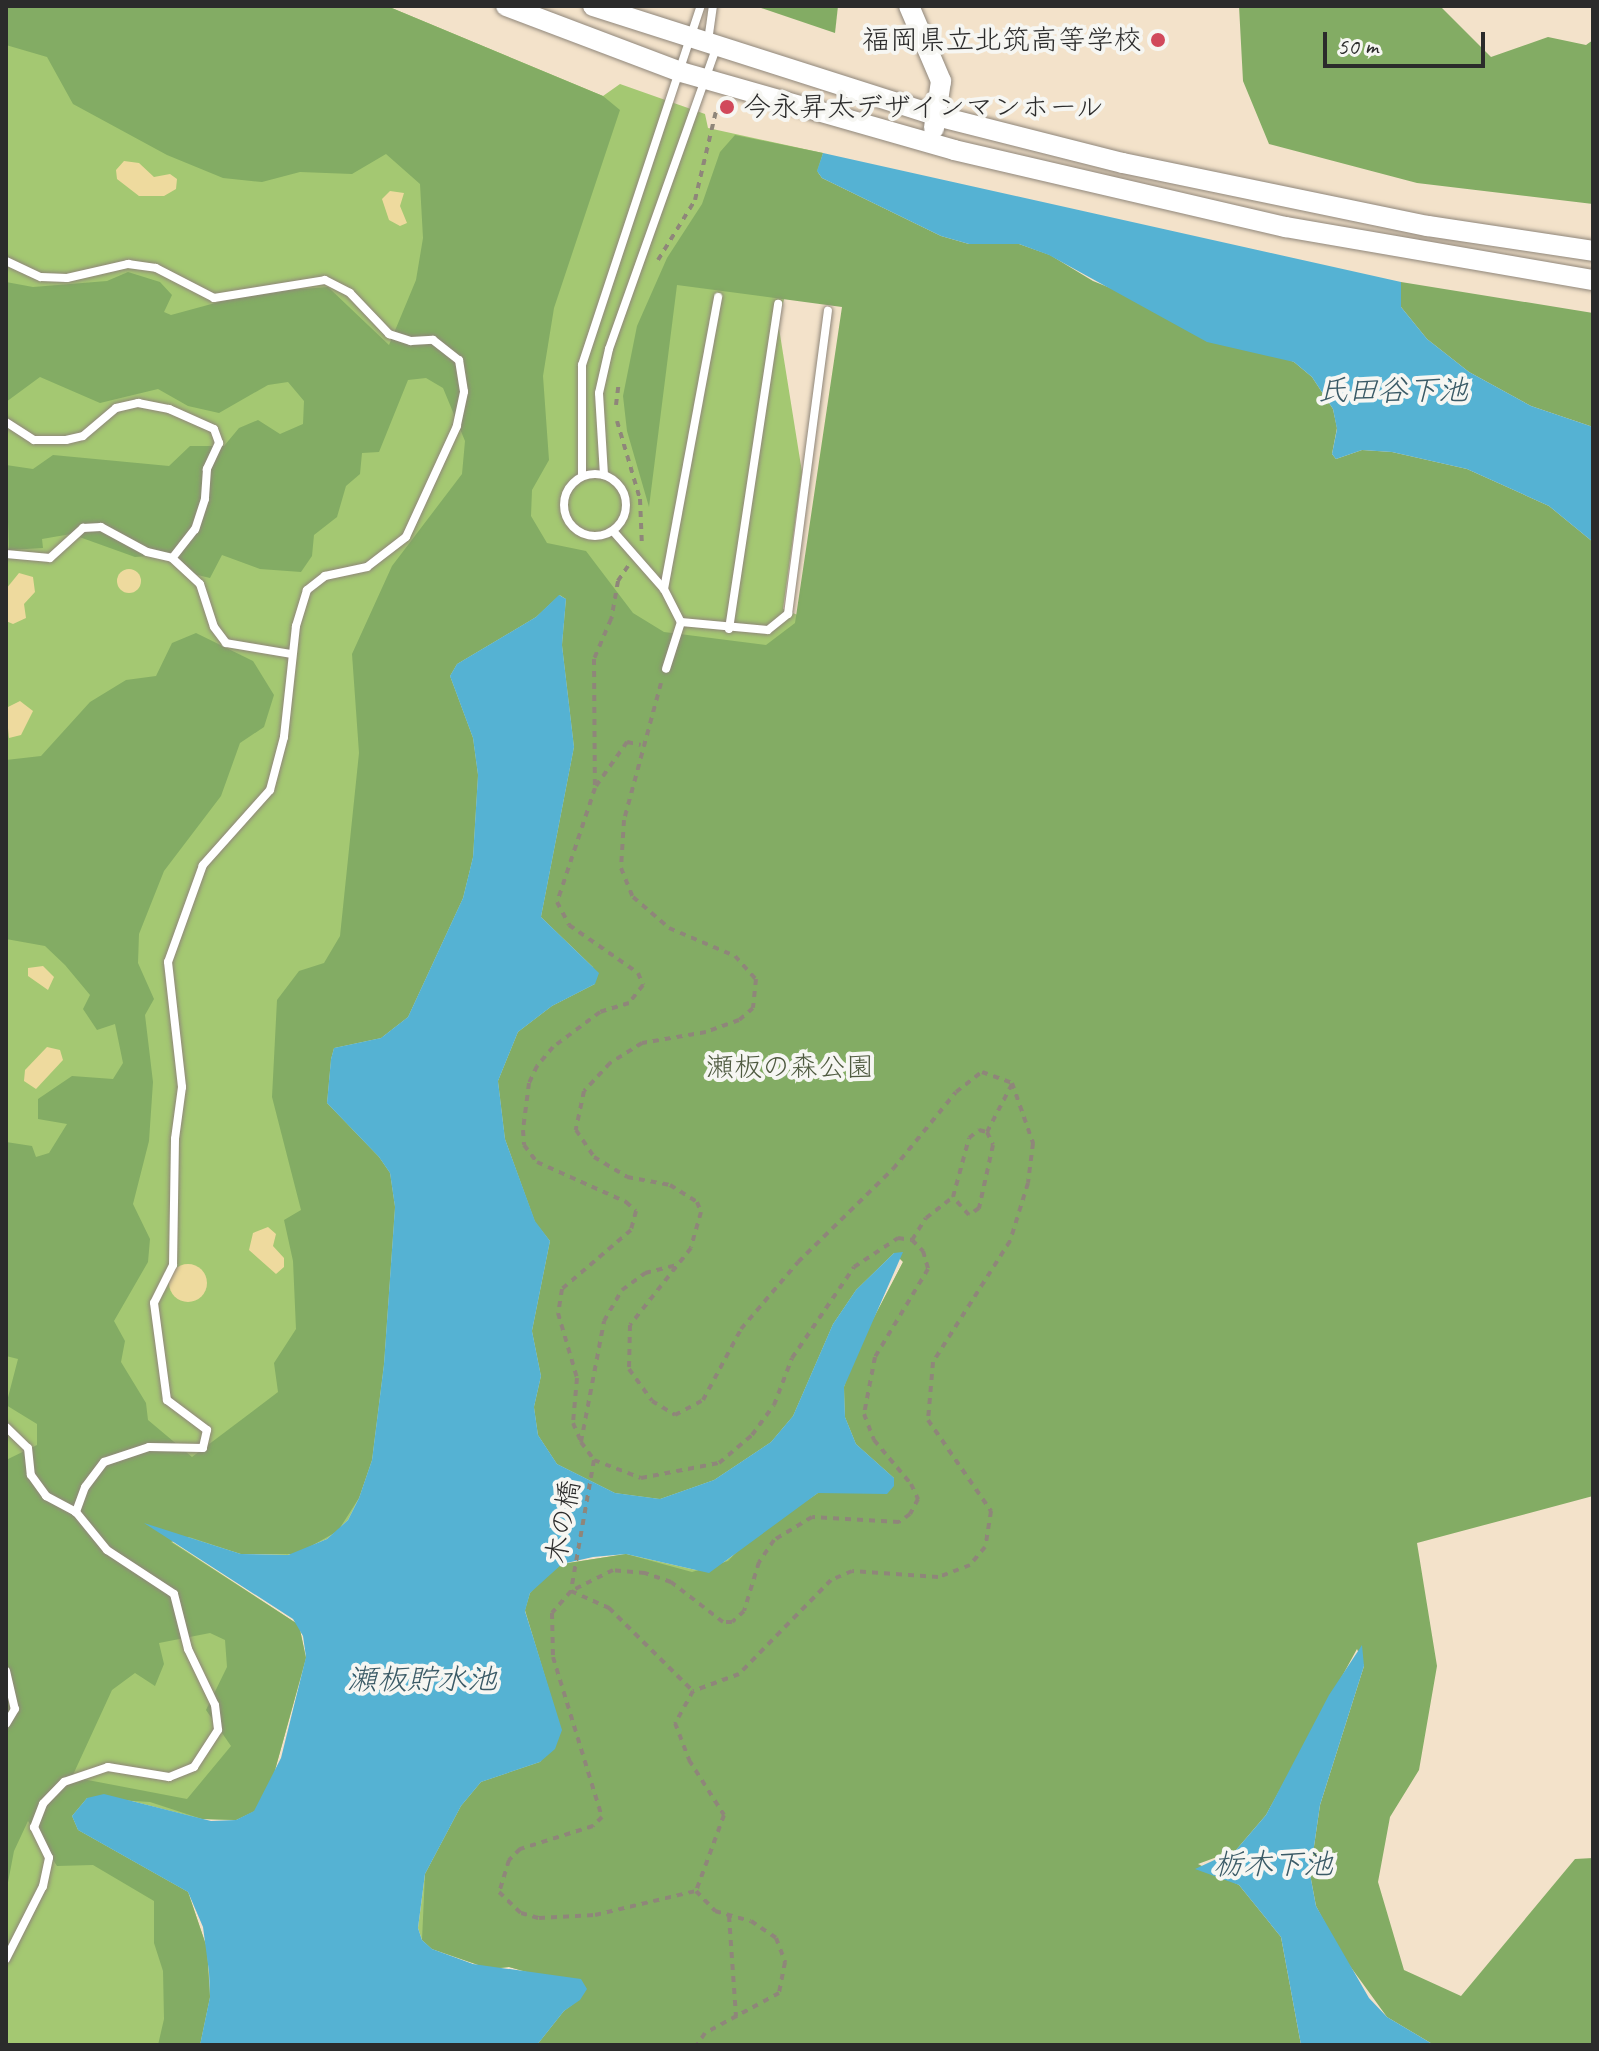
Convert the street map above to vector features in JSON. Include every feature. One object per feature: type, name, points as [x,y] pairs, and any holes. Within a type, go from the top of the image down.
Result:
[{"type":"street","points":[[506,6],[681,72],[930,144],[1286,227],[1593,280]]},
{"type":"street","points":[[593,6],[704,45],[937,116],[1262,193],[1593,251]]},
{"type":"street","points":[[909,6],[941,81],[930,144]]},
{"type":"lane","points":[[604,475],[582,476],[566,491],[568,523],[585,536],[613,531],[625,515],[625,495],[604,475],[599,393],[609,349],[707,79],[701,6]]},
{"type":"lane","points":[[582,476],[582,365],[681,72],[704,45],[713,6]]},
{"type":"lane","points":[[6,261],[41,277],[67,278],[114,265],[156,268],[214,298],[325,280],[350,293],[389,334],[411,341],[433,340],[459,360],[464,392],[457,426],[406,537],[367,567],[325,576],[307,590],[291,654],[284,737],[270,790],[203,865],[168,962],[182,1087],[175,1139],[173,1265],[154,1303],[167,1400],[207,1430],[203,1448],[149,1447],[104,1462],[85,1487],[76,1512]]},
{"type":"lane","points":[[664,589],[718,297]]},
{"type":"lane","points":[[729,629],[778,304]]},
{"type":"lane","points":[[681,622],[729,629],[768,630],[788,614],[828,311]]},
{"type":"lane","points":[[6,422],[34,440],[66,440],[83,436],[116,408],[138,403],[169,409],[214,429],[219,443],[207,469],[205,499],[195,529],[172,558]]},
{"type":"lane","points":[[6,554],[50,558],[83,528],[101,527],[147,552],[172,558],[200,584],[214,627],[226,643],[291,654]]},
{"type":"lane","points":[[613,531],[664,589],[681,622],[666,669]]},
{"type":"lane","points":[[6,1427],[28,1448],[31,1475],[46,1496],[76,1512],[107,1550],[174,1594],[188,1649],[215,1705],[218,1730],[194,1767],[169,1777],[108,1767],[64,1782],[43,1804],[34,1827],[49,1858],[43,1886],[6,1959]]},
{"type":"lane","points":[[6,1671],[15,1709],[6,1724]]},
{"type":"path","points":[[656,266],[695,200],[717,107]]},
{"type":"path","points":[[595,788],[594,659],[611,619],[618,581],[646,541],[638,528],[640,499],[615,414],[619,376]]},
{"type":"path","points":[[666,669],[641,745],[624,820],[621,868],[633,897],[669,928],[735,956],[756,979],[753,1008],[739,1020],[706,1032],[642,1043],[610,1063],[584,1091],[576,1130],[594,1157],[627,1177],[670,1185],[697,1202],[701,1227],[630,1325],[629,1369],[652,1401],[675,1415],[703,1400],[741,1329],[798,1262],[893,1169],[956,1092],[982,1072],[1012,1083]]},
{"type":"path","points":[[641,745],[627,742],[595,788],[557,902],[569,925],[638,973],[643,985],[629,1003],[600,1012],[553,1047],[537,1066],[529,1083],[523,1130],[524,1145],[537,1162],[626,1202],[636,1211],[631,1230],[562,1289],[558,1313],[577,1378],[573,1423],[581,1442],[594,1460],[641,1478],[719,1463],[752,1435],[774,1405],[792,1358],[854,1267],[881,1245],[912,1240],[926,1218],[953,1197],[969,1138],[979,1130],[987,1132]]},
{"type":"path","points":[[987,1132],[1012,1083]]},
{"type":"path","points":[[696,1891],[724,1815],[689,1760],[675,1723],[693,1691],[739,1674],[831,1580],[852,1571],[938,1577],[970,1565],[985,1547],[991,1511],[965,1468],[936,1437],[928,1420],[933,1362],[1010,1241],[1028,1183],[1033,1143],[1012,1083]]},
{"type":"path","points":[[953,1197],[969,1215],[979,1208],[993,1145],[987,1132]]},
{"type":"path","points":[[696,1891],[595,1915],[539,1918],[521,1913],[499,1892],[509,1860],[520,1849],[593,1826],[602,1817],[553,1657],[552,1613],[571,1591],[613,1570],[645,1573],[671,1582],[723,1622],[732,1622],[744,1611],[759,1562],[774,1540],[812,1517],[899,1522],[910,1514],[918,1499],[911,1484],[874,1440],[864,1414],[875,1357],[928,1269],[923,1251],[912,1240]]},
{"type":"path","points":[[581,1442],[604,1321],[622,1290],[645,1273],[676,1265]]},
{"type":"path","name":"木の橋","points":[[571,1591],[594,1460]]},
{"type":"path","points":[[571,1591],[609,1608],[693,1691]]},
{"type":"path","points":[[696,1891],[715,1911],[751,1921],[776,1938],[785,1962],[779,1993],[736,2019],[705,2033],[697,2045]]},
{"type":"path","points":[[729,1916],[736,2019]]},
{"type":"green space","name":"瀬板の森公園","points":[[6,6],[387,6],[603,96],[620,84],[705,114],[708,128],[823,153],[778,322],[802,472],[783,609],[805,618],[1039,1090],[1045,1112],[1025,1223],[938,1373],[933,1408],[941,1430],[1011,1515],[1009,1543],[882,1775],[883,2045],[537,2045],[564,2011],[587,1989],[581,1979],[552,1979],[509,1967],[490,1969],[432,1949],[422,1940],[418,1928],[425,1874],[461,1806],[481,1782],[540,1762],[555,1749],[561,1730],[525,1610],[530,1593],[545,1576],[562,1564],[626,1554],[709,1573],[818,1493],[887,1494],[894,1486],[894,1478],[856,1444],[845,1417],[844,1387],[856,1352],[903,1262],[902,1252],[894,1253],[856,1290],[833,1324],[793,1416],[771,1442],[714,1480],[660,1499],[615,1493],[557,1464],[538,1435],[534,1407],[541,1376],[532,1331],[550,1241],[535,1222],[505,1139],[498,1081],[518,1032],[552,1006],[595,984],[599,973],[541,917],[574,747],[562,645],[566,599],[559,595],[536,617],[457,664],[450,676],[473,738],[478,775],[473,857],[463,898],[408,1017],[381,1038],[334,1048],[331,1059],[327,1103],[379,1157],[390,1173],[395,1207],[384,1364],[372,1460],[359,1498],[348,1520],[327,1539],[288,1555],[241,1554],[145,1524],[299,1625],[306,1658],[272,1781],[255,1811],[236,1820],[202,1819],[104,1794],[87,1798],[72,1816],[78,1830],[188,1892],[207,1948],[210,1997],[200,2045],[6,2045]]},
{"type":"green space","name":"瀬板の森公園","points":[[6,6],[387,6],[603,96],[620,110],[554,308],[543,376],[549,460],[532,490],[531,516],[547,543],[586,551],[633,613],[664,632],[766,645],[795,623],[842,307],[677,285],[649,507],[627,431],[623,396],[637,326],[667,258],[702,204],[720,152],[735,135],[823,153],[817,171],[822,178],[941,236],[969,244],[1019,244],[1050,255],[1093,281],[1294,362],[1312,377],[1333,409],[1337,428],[1332,454],[1336,459],[1362,450],[1392,452],[1467,469],[1549,506],[1593,542],[1593,1496],[1417,1543],[1437,1666],[1419,1770],[1390,1817],[1378,1882],[1404,1970],[1461,1996],[1575,1859],[1593,1858],[1593,2045],[1434,2045],[1387,2017],[1342,1955],[1316,1906],[1310,1874],[1320,1805],[1364,1666],[1357,1649],[1266,1815],[1236,1850],[1198,1864],[1239,1885],[1281,1937],[1301,2045],[537,2045],[564,2011],[580,1999],[581,1979],[552,1979],[509,1967],[490,1969],[432,1949],[422,1940],[425,1874],[461,1806],[481,1782],[540,1762],[561,1730],[525,1610],[530,1593],[545,1576],[562,1564],[626,1554],[692,1572],[728,1561],[750,1538],[818,1493],[862,1493],[894,1478],[856,1444],[845,1417],[844,1387],[856,1352],[903,1262],[894,1253],[856,1290],[833,1324],[793,1416],[771,1442],[714,1480],[660,1499],[615,1493],[557,1464],[538,1435],[534,1407],[541,1376],[532,1331],[550,1241],[535,1222],[505,1139],[498,1081],[518,1032],[552,1006],[595,984],[593,967],[541,917],[574,747],[562,645],[566,599],[560,595],[536,617],[457,664],[450,676],[473,738],[478,775],[473,857],[463,898],[408,1017],[381,1038],[334,1048],[331,1059],[327,1103],[379,1157],[390,1173],[395,1207],[384,1364],[372,1460],[359,1498],[338,1531],[297,1554],[241,1554],[189,1537],[171,1542],[299,1625],[306,1658],[272,1781],[255,1811],[236,1820],[202,1819],[150,1802],[87,1798],[72,1816],[78,1830],[188,1892],[207,1948],[210,1997],[200,2045],[158,2045],[164,2019],[163,1971],[154,1943],[154,1901],[93,1865],[57,1866],[28,1821],[14,1851],[6,1893],[6,1460],[37,1445],[37,1424],[6,1405],[18,1359],[6,1356],[6,1142],[32,1146],[36,1157],[49,1153],[67,1124],[38,1119],[38,1099],[72,1076],[113,1079],[123,1063],[115,1024],[97,1030],[83,1009],[90,995],[65,965],[45,946],[6,939],[6,760],[41,756],[90,702],[126,680],[156,676],[172,643],[196,633],[253,661],[274,695],[264,727],[240,743],[221,796],[164,871],[139,934],[138,963],[154,999],[145,1015],[153,1082],[149,1141],[133,1204],[150,1239],[148,1262],[114,1321],[125,1341],[121,1362],[146,1403],[148,1420],[192,1457],[278,1392],[274,1363],[296,1329],[293,1261],[284,1220],[301,1210],[272,1097],[277,1000],[299,971],[324,963],[340,936],[359,753],[352,654],[392,566],[462,474],[465,441],[443,388],[426,378],[408,380],[379,452],[362,453],[360,474],[346,486],[337,517],[314,535],[312,556],[301,572],[260,569],[222,555],[210,578],[185,572],[175,554],[135,557],[71,534],[42,539],[43,548],[9,550],[6,465],[33,469],[53,455],[169,466],[190,446],[224,446],[239,428],[258,420],[280,434],[303,424],[304,401],[288,382],[268,385],[219,413],[188,406],[158,389],[100,403],[40,377],[6,402],[6,282],[33,287],[107,281],[128,272],[160,282],[172,295],[164,312],[171,315],[252,293],[328,287],[389,345],[416,280],[423,238],[420,184],[386,154],[352,174],[300,172],[262,182],[223,178],[167,155],[73,104],[47,57],[6,45]],"holes":[[[210,1633],[225,1640],[227,1667],[206,1710],[231,1746],[187,1799],[72,1777],[112,1690],[135,1673],[155,1686],[164,1664],[159,1643]]]},
{"type":"green space","points":[[755,6],[838,6],[835,33]]},
{"type":"green space","points":[[1239,6],[1440,6],[1491,57],[1548,37],[1586,45],[1593,40],[1593,204],[1417,183],[1269,144],[1243,81]]},
{"type":"green space","points":[[1401,282],[1593,313],[1593,427],[1531,406],[1469,372],[1427,339],[1401,307]]},
{"type":"sand","points":[[124,161],[139,163],[154,177],[170,174],[177,179],[176,189],[164,196],[139,196],[117,179],[116,170]]},
{"type":"sand","points":[[390,191],[404,193],[400,206],[407,223],[400,226],[389,220],[382,199]]},
{"type":"sand","points":[[129,569],[140,576],[141,581],[134,592],[129,593],[118,586],[117,581],[124,570]]},
{"type":"sand","points":[[19,573],[33,577],[35,592],[24,604],[26,618],[13,624],[6,621],[6,589]]},
{"type":"sand","points":[[20,701],[33,711],[21,735],[9,738],[6,708]]},
{"type":"sand","points":[[43,966],[54,977],[48,990],[28,976],[28,968]]},
{"type":"sand","points":[[47,1047],[60,1050],[63,1060],[36,1089],[24,1081],[25,1070]]},
{"type":"sand","points":[[268,1227],[276,1234],[273,1246],[284,1258],[284,1267],[276,1274],[249,1250],[253,1233]]},
{"type":"sand","points":[[188,1264],[201,1270],[207,1283],[201,1296],[188,1302],[175,1296],[169,1283],[175,1270]]},
{"type":"water","name":"氏田谷下池","points":[[823,153],[1401,282],[1401,307],[1427,339],[1469,372],[1531,406],[1593,427],[1593,542],[1549,506],[1467,469],[1392,452],[1362,450],[1336,459],[1332,454],[1337,429],[1333,409],[1312,377],[1294,362],[1207,342],[1049,255],[1019,244],[969,244],[941,236],[822,178],[817,171]]},
{"type":"water","name":"瀬板貯水池","points":[[559,595],[566,599],[562,645],[574,747],[541,917],[599,973],[595,984],[552,1006],[518,1032],[498,1081],[505,1139],[535,1221],[550,1241],[532,1331],[541,1376],[534,1407],[538,1435],[557,1464],[615,1493],[660,1499],[714,1480],[771,1442],[793,1416],[833,1324],[856,1290],[894,1253],[903,1252],[844,1387],[845,1417],[856,1444],[894,1478],[894,1486],[887,1494],[818,1493],[709,1573],[626,1554],[593,1557],[562,1564],[530,1593],[525,1611],[562,1730],[555,1749],[540,1762],[481,1782],[461,1806],[425,1874],[418,1928],[422,1940],[432,1949],[473,1964],[581,1979],[587,1989],[580,2000],[564,2011],[537,2045],[200,2045],[210,1997],[209,1972],[203,1927],[188,1892],[78,1830],[72,1816],[87,1798],[104,1794],[211,1821],[236,1820],[254,1811],[281,1758],[306,1657],[303,1636],[293,1619],[144,1523],[241,1554],[288,1555],[327,1539],[348,1520],[359,1498],[372,1460],[384,1364],[395,1207],[390,1173],[379,1157],[327,1103],[331,1059],[334,1048],[381,1038],[408,1017],[463,898],[473,857],[478,775],[473,738],[450,676],[457,664],[536,617]]},
{"type":"water","name":"栃木下池","points":[[1362,1645],[1364,1666],[1320,1805],[1310,1874],[1316,1906],[1369,1998],[1387,2017],[1434,2045],[1301,2045],[1281,1937],[1239,1885],[1195,1869],[1236,1850],[1266,1815],[1329,1695]]},
{"type":"place","name":"福岡県立北筑高等学校","points":[[1158,40]]},
{"type":"place","name":"今永昇太デザインマンホール","points":[[727,107]]}]
